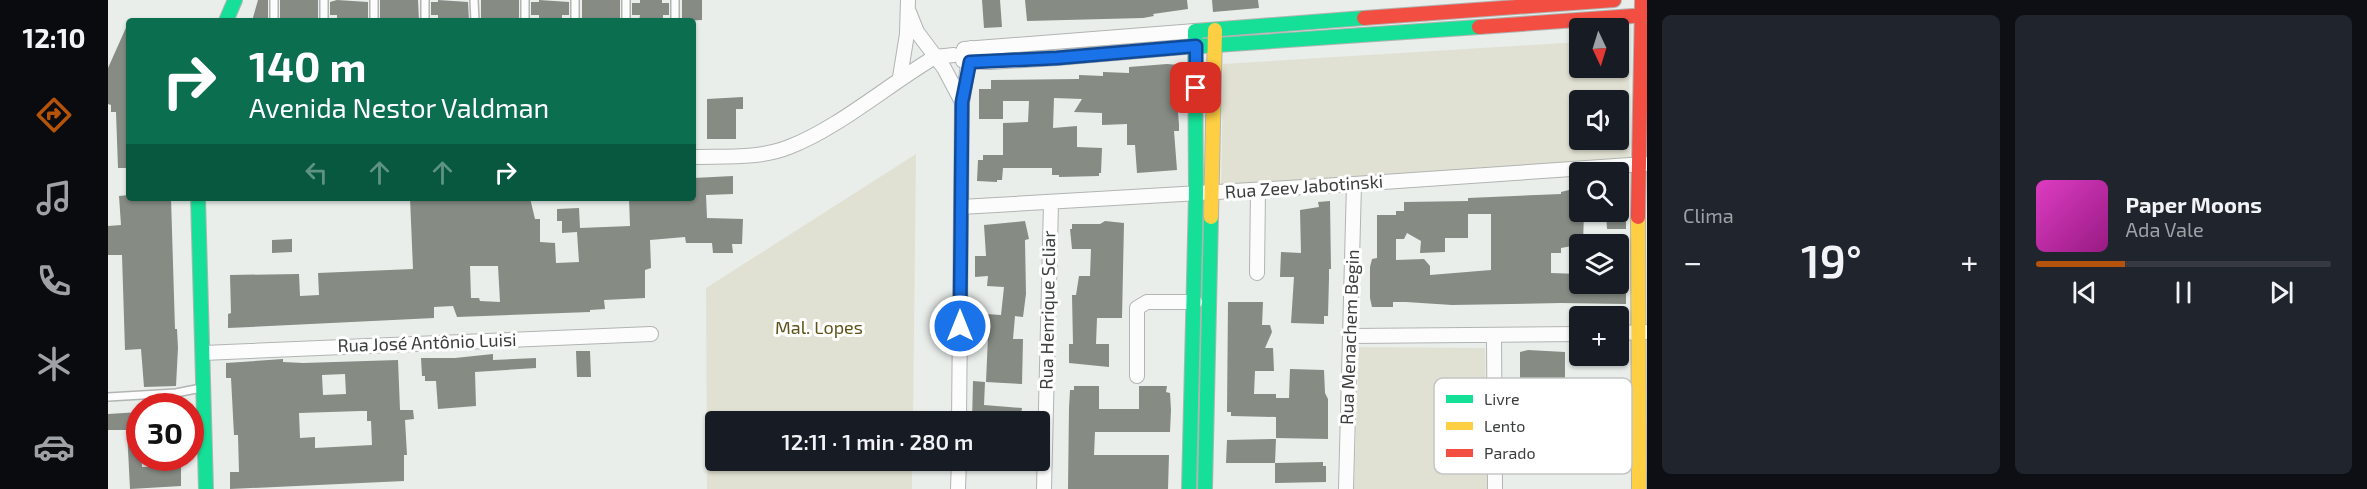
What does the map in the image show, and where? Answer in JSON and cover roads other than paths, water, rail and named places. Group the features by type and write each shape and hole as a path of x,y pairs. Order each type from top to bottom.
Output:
{"main road":[{"path":"226,18 228,0"},
{"path":"227,18 235,0"},
{"path":"1190,489 1195,302 1195,31 1506,5 1614,0"},
{"path":"1639,489 1643,333 1644,15 1642,0"},
{"path":"1196,46 1644,15"},
{"path":"1205,489 1215,30"},
{"path":"198,201 206,489"}],"street":[{"path":"909,6 917,32 944,68 962,102"},
{"path":"900,77 909,6"},
{"path":"970,55 1195,31"},
{"path":"696,157 762,154 789,147 847,114 900,77 934,57 954,56 960,51 970,55 1057,58 1196,46"},
{"path":"959,411 962,102 970,55"},
{"name":"Rua Zeev Jabotinski","path":"961,207 1196,194 1643,164"},
{"name":"Rua Menachem Begin","path":"1346,489 1354,184"},
{"path":"1257,273 1258,190"},
{"name":"Rua Henrique Scliar","path":"1044,489 1051,203"},
{"path":"1137,376 1137,308 1147,302 1195,302"},
{"name":"Rua José Antônio Luisi","path":"203,352 651,334"},
{"path":"1351,336 1569,334"},
{"path":"1494,336 1494,378"},
{"path":"958,489 959,471"},
{"path":"1495,474 1495,489"}],"lane":[{"path":"274,0 274,18"},
{"path":"324,0 324,18"},
{"path":"374,0 374,18"},
{"path":"425,0 425,18"},
{"path":"474,0 475,18"},
{"path":"525,0 525,18"},
{"path":"575,0 575,18"},
{"path":"626,0 626,18"},
{"path":"675,0 675,18"},
{"path":"108,397 176,393 204,388"}],"park label":[{"name":"Mal. Lopes","path":"819,328"}]}
